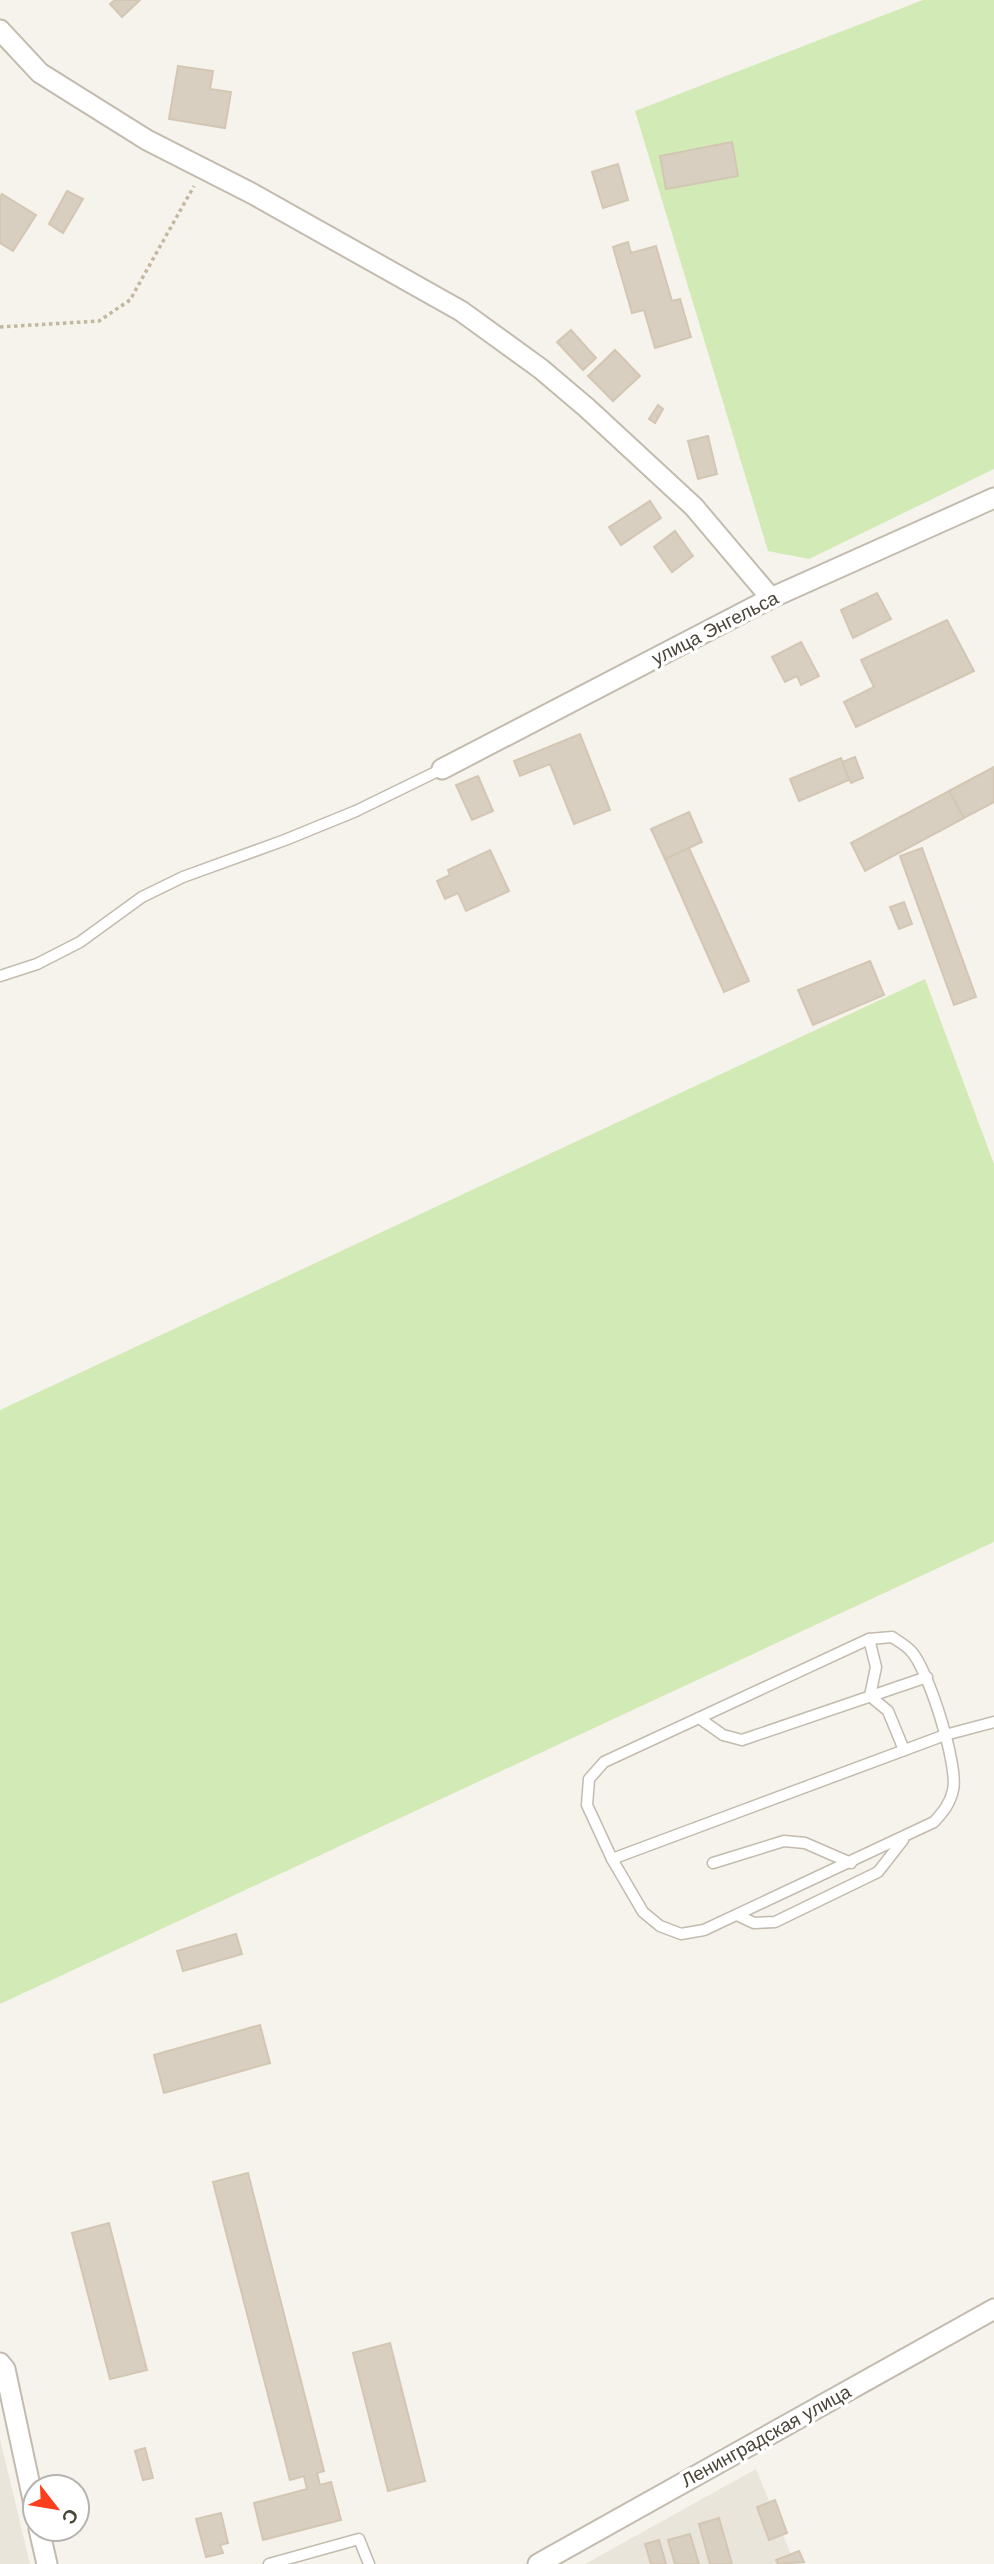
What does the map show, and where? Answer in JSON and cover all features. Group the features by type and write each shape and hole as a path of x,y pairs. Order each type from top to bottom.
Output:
{"street":[{"path":"0,30 40,73 147,140 253,194 461,311 541,369 694,507 771,598"},
{"name":"улица Энгельса","path":"442,769 771,598 994,498"},
{"name":"Ленинградская улица","path":"538,2564 994,2309"},
{"path":"0,2363 5,2369 27,2473"},
{"path":"42,2543 47,2564"}],"lane":[{"path":"0,976 37,964 80,942 142,897 183,877 356,811 442,769"},
{"path":"892,1637 911,1650 926,1677 945,1735 954,1787 947,1808 934,1822 704,1930 681,1934 660,1926 643,1912 612,1859 587,1805 589,1779 604,1762 869,1639 892,1637"},
{"path":"869,1639 876,1667 870,1696"},
{"path":"699,1718 723,1735 742,1740 926,1677"},
{"path":"870,1696 888,1711 904,1750"},
{"path":"612,1859 945,1735 994,1722"},
{"path":"737,1915 754,1923 775,1922 878,1872 905,1837"},
{"path":"713,1863 784,1841 805,1843 851,1863"},
{"path":"269,2564 359,2539 369,2564"}],"path":[{"path":"0,327 99,321 130,300 203,169"}],"shaded area":[{"path":"0,2439 21,2526 21,2543 25,2543 30,2564 0,2564"},
{"path":"756,2469 795,2564 585,2564"}],"green space":[{"path":"923,0 994,0 994,469 809,559 768,551 635,111"},
{"path":"925,979 994,1164 994,1542 0,2004 0,1410"}],"building":[{"path":"115,0 140,0 122,17 110,4"},
{"path":"178,66 213,71 210,89 231,92 225,128 169,119"},
{"path":"732,142 738,176 666,189 660,156"},
{"path":"618,164 628,200 603,208 592,172"},
{"path":"67,191 83,199 63,233 49,224"},
{"path":"2,194 36,215 13,251 0,243"},
{"path":"628,242 631,253 656,246 672,301 680,299 691,337 655,348 644,310 632,313 613,247"},
{"path":"571,330 596,358 583,370 557,342"},
{"path":"615,350 640,376 613,401 588,376"},
{"path":"658,405 663,409 655,423 649,419"},
{"path":"708,436 717,474 698,479 688,441"},
{"path":"650,501 661,518 621,545 609,527"},
{"path":"675,531 693,556 672,572 654,547"},
{"path":"877,593 891,619 853,638 841,610"},
{"path":"947,620 974,671 856,727 844,702 874,687 861,660"},
{"path":"801,642 819,676 801,685 797,676 785,682 772,657"},
{"path":"580,734 610,810 574,824 550,764 520,776 514,761"},
{"path":"855,757 863,778 851,783 842,762"},
{"path":"841,758 849,780 799,801 790,779"},
{"path":"994,767 994,802 964,818 949,791"},
{"path":"478,776 493,811 472,820 456,785"},
{"path":"949,791 964,818 865,871 851,843"},
{"path":"689,812 702,842 665,859 651,829"},
{"path":"689,848 749,981 724,992 665,859"},
{"path":"922,848 976,997 954,1005 900,856"},
{"path":"490,850 509,891 466,911 458,893 445,899 437,881 450,875 448,870"},
{"path":"904,902 912,924 899,929 890,907"},
{"path":"870,961 884,995 813,1025 798,990"},
{"path":"236,1934 242,1954 183,1971 177,1951"},
{"path":"260,2025 270,2063 164,2093 154,2055"},
{"path":"248,2173 324,2471 317,2473 320,2485 331,2482 341,2520 263,2540 254,2503 307,2489 304,2476 290,2480 213,2182"},
{"path":"109,2223 147,2370 110,2379 72,2233"},
{"path":"390,2343 425,2481 388,2491 353,2353"},
{"path":"145,2448 153,2478 143,2480 135,2451"},
{"path":"775,2500 787,2533 769,2540 757,2507"},
{"path":"221,2513 228,2543 220,2545 223,2553 206,2557 196,2519"},
{"path":"719,2518 732,2564 710,2564 699,2524"},
{"path":"690,2534 699,2564 675,2564 668,2540"},
{"path":"659,2540 666,2564 651,2564 645,2544"},
{"path":"799,2551 804,2562 778,2564 776,2560"}]}
